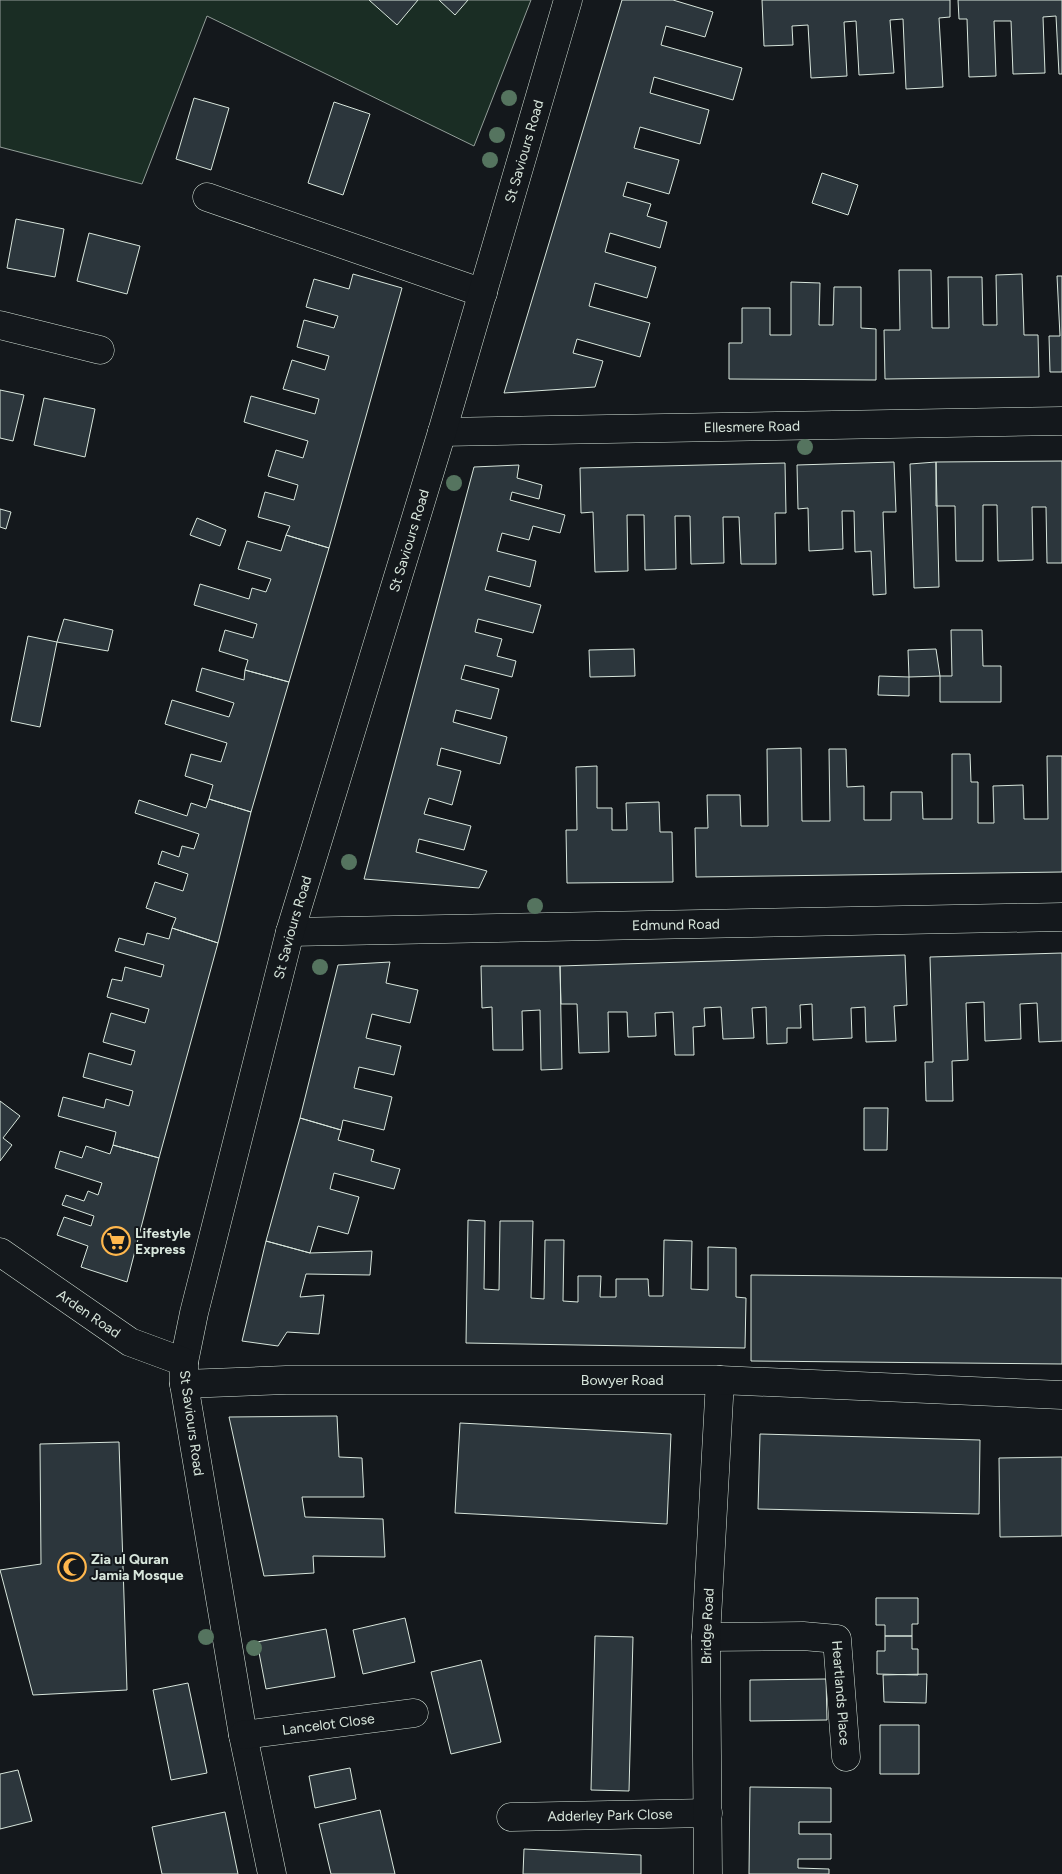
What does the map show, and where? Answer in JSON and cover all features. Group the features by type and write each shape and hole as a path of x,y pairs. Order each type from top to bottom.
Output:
{"street":[{"name":"St Saviours Road","path":"272,1874 244,1736 184,1373 194,1312 290,932 442,432 568,0"},
{"path":"207,198 483,293"},
{"path":"0,325 100,350"},
{"name":"Ellesmere Road","path":"442,432 1062,421"},
{"name":"Edmund Road","path":"290,932 1062,917"},
{"name":"Arden Road","path":"0,1252 130,1342 184,1373"},
{"name":"Bowyer Road","path":"184,1373 286,1380 720,1380 1062,1395"},
{"name":"Bridge Road","path":"708,1874 706,1637 720,1380"},
{"name":"Heartlands Place","path":"706,1637 803,1636 836,1639 846,1757"},
{"name":"Lancelot Close","path":"244,1736 414,1713"},
{"name":"Adderley Park Close","path":"511,1817 708,1813"}],"green space":[{"path":"0,0 531,0 474,146 207,16 142,184 0,147"}],"building":[{"path":"369,0 418,0 397,25"},
{"path":"439,0 468,0 455,15"},
{"path":"622,0 673,0 713,12 705,37 666,26 661,45 742,68 733,100 654,77 650,93 709,110 700,144 640,127 634,148 679,160 669,194 627,182 623,196 651,204 647,216 667,222 660,248 610,233 605,252 656,267 647,298 595,283 589,306 650,323 640,357 577,339 573,353 603,361 595,387 504,393"},
{"path":"762,0 950,0 950,17 939,18 943,87 906,89 903,19 890,20 894,73 859,75 856,21 844,22 847,76 811,78 808,25 792,26 793,45 764,46"},
{"path":"958,0 1062,0 1062,74 1059,74 1056,16 1043,17 1045,73 1013,74 1011,21 994,21 996,76 969,77 967,19 959,19"},
{"path":"194,98 229,108 211,170 176,159"},
{"path":"334,102 370,114 343,195 308,183"},
{"path":"822,173 858,185 848,215 812,203"},
{"path":"16,219 64,229 55,277 7,268"},
{"path":"89,233 140,246 127,294 77,281"},
{"path":"899,270 931,270 932,328 949,328 948,277 982,277 983,325 997,325 996,275 1022,274 1024,335 1038,335 1039,377 885,379 884,330 900,330"},
{"path":"353,274 402,288 329,548 286,535 290,526 258,517 265,492 294,500 298,485 268,476 276,450 303,458 308,441 244,422 251,396 315,414 319,399 283,389 292,360 325,370 329,356 297,347 304,320 334,328 338,316 306,307 314,279 349,289"},
{"path":"1057,276 1062,276 1062,372 1050,372 1049,336 1060,336"},
{"path":"791,282 820,283 819,325 833,325 834,287 861,287 861,328 876,329 876,380 729,379 729,343 742,343 742,308 770,308 770,335 791,335"},
{"path":"0,390 24,395 13,441 0,438"},
{"path":"44,398 95,409 85,457 34,445"},
{"path":"1062,461 1062,563 1047,563 1046,507 1032,507 1033,560 998,561 997,505 983,505 983,561 956,561 955,506 936,506 936,462"},
{"path":"894,462 896,512 883,512 886,594 873,595 871,551 855,552 854,511 842,511 843,549 809,551 808,508 798,509 797,465"},
{"path":"936,462 939,587 914,588 910,464"},
{"path":"785,463 786,513 775,513 776,564 741,564 739,517 723,517 724,563 691,564 690,516 675,516 676,569 645,570 644,515 627,515 628,571 595,572 593,512 581,513 580,468"},
{"path":"519,465 517,478 542,485 539,499 512,492 510,500 565,515 560,533 533,526 529,540 502,533 497,551 536,561 530,587 489,576 485,590 541,605 533,633 478,619 475,632 502,639 497,656 516,661 512,677 465,665 461,679 499,689 491,719 456,710 453,722 507,737 500,764 441,748 437,765 461,771 452,805 429,798 424,814 471,826 464,850 419,839 416,852 487,871 479,888 364,879 474,467"},
{"path":"0,509 11,512 6,529 0,527"},
{"path":"197,518 226,530 220,546 190,535"},
{"path":"286,535 329,548 289,682 245,670 248,660 219,651 225,630 253,638 257,624 194,605 200,584 249,599 252,588 266,592 271,579 238,569 247,541 281,551"},
{"path":"64,619 113,630 108,651 57,642"},
{"path":"951,630 982,630 983,666 1001,666 1001,702 940,702 940,676 952,676"},
{"path":"28,636 57,642 40,727 11,721"},
{"path":"634,649 635,676 590,677 589,650"},
{"path":"936,649 940,676 909,677 908,650"},
{"path":"202,668 244,680 245,670 289,682 251,812 209,799 213,785 185,776 191,754 221,762 227,743 165,724 172,700 229,717 234,703 196,691"},
{"path":"879,676 909,677 909,696 878,695"},
{"path":"801,748 802,821 830,821 829,749 846,749 847,787 864,786 864,820 891,820 891,792 922,792 923,819 952,819 952,754 970,754 971,782 978,782 978,823 994,823 993,786 1023,785 1024,819 1048,819 1047,756 1062,756 1062,872 696,877 695,828 708,828 707,795 740,795 741,826 768,826 767,749"},
{"path":"597,766 597,808 612,808 612,830 627,830 626,803 659,802 660,832 672,832 673,882 567,883 566,830 577,830 576,767"},
{"path":"209,799 251,812 218,943 172,928 176,918 146,908 155,882 183,891 188,874 158,864 162,851 179,857 182,846 194,849 199,834 135,813 139,800 187,816 191,803 206,808"},
{"path":"172,928 218,943 159,1158 113,1145 116,1132 58,1116 63,1097 104,1108 106,1099 129,1106 133,1091 83,1077 89,1053 131,1065 135,1051 103,1042 111,1013 145,1023 149,1009 107,997 112,979 122,981 125,967 161,977 164,965 115,951 119,938 144,945 147,933 169,939"},
{"path":"1062,953 1062,1041 1039,1042 1037,1003 1020,1004 1021,1039 985,1041 984,1002 966,1003 968,1060 952,1061 953,1101 926,1101 925,1062 933,1062 930,957"},
{"path":"905,955 907,1005 894,1006 896,1041 866,1042 865,1007 851,1008 852,1038 813,1040 812,1004 800,1005 801,1028 787,1028 787,1043 767,1044 766,1007 752,1008 754,1038 723,1039 721,1007 704,1008 705,1026 693,1027 694,1055 675,1055 673,1012 655,1013 656,1036 628,1037 627,1012 608,1012 609,1052 579,1053 577,1004 561,1004 560,966"},
{"path":"390,962 386,983 418,990 410,1023 372,1014 366,1038 401,1046 394,1075 359,1067 354,1088 392,1097 384,1130 343,1120 341,1130 300,1118 338,965"},
{"path":"481,966 560,966 562,1069 541,1070 540,1010 522,1011 523,1050 493,1050 492,1007 482,1008"},
{"path":"0,1101 20,1116 3,1138 12,1145 0,1161"},
{"path":"864,1108 888,1108 887,1150 864,1150"},
{"path":"300,1118 341,1130 338,1140 374,1150 371,1161 400,1169 394,1189 334,1173 330,1189 359,1197 348,1234 318,1226 310,1253 266,1241"},
{"path":"113,1145 159,1158 127,1282 81,1267 88,1246 57,1235 64,1217 91,1226 94,1216 62,1205 66,1195 84,1201 88,1191 98,1195 102,1183 55,1168 60,1151 82,1158 86,1146 110,1154"},
{"path":"468,1220 485,1221 484,1289 499,1290 500,1221 533,1221 531,1298 544,1299 545,1240 564,1240 563,1301 578,1302 578,1276 601,1276 600,1297 616,1297 616,1279 648,1279 649,1296 663,1296 664,1240 692,1241 691,1289 708,1290 708,1247 736,1248 736,1297 746,1298 745,1348 466,1343"},
{"path":"266,1241 310,1253 372,1251 370,1275 306,1274 300,1297 324,1295 319,1334 287,1332 278,1346 242,1341"},
{"path":"751,1275 1062,1278 1062,1364 751,1361"},
{"path":"337,1416 339,1457 362,1458 364,1497 302,1497 305,1517 383,1519 385,1557 313,1556 314,1573 264,1576 229,1417"},
{"path":"460,1423 671,1434 667,1524 455,1513"},
{"path":"760,1434 980,1440 979,1514 758,1509"},
{"name":"Zia ul Quran Jamia Mosque","path":"119,1442 127,1690 33,1695 0,1570 41,1564 40,1444"},
{"path":"1062,1457 1062,1536 1000,1537 999,1458"},
{"path":"876,1598 918,1598 918,1624 912,1624 912,1636 885,1636 885,1625 876,1625"},
{"path":"405,1618 415,1662 363,1674 353,1630"},
{"path":"326,1629 335,1677 266,1689 257,1642"},
{"path":"595,1636 633,1637 629,1791 591,1790"},
{"path":"885,1636 912,1636 912,1649 918,1649 918,1675 877,1674 877,1651 885,1651"},
{"path":"481,1660 501,1742 451,1754 431,1672"},
{"path":"927,1674 926,1703 884,1702 883,1675"},
{"path":"826,1679 827,1720 750,1721 750,1680"},
{"path":"188,1683 207,1773 171,1780 153,1690"},
{"path":"880,1725 919,1725 919,1774 880,1774"},
{"path":"350,1768 356,1799 315,1808 309,1776"},
{"path":"18,1770 32,1821 0,1829 0,1774"},
{"path":"750,1787 831,1788 831,1822 799,1822 799,1834 831,1834 831,1859 798,1859 798,1868 829,1869 829,1874 749,1874"},
{"path":"380,1810 395,1874 331,1874 319,1824"},
{"path":"225,1812 238,1874 162,1874 152,1827"},
{"path":"524,1849 641,1855 641,1874 523,1874"}],"place":[{"name":"Lifestyle Express","path":"116,1241"},
{"name":"Zia ul Quran Jamia Mosque","path":"72,1567"}]}
